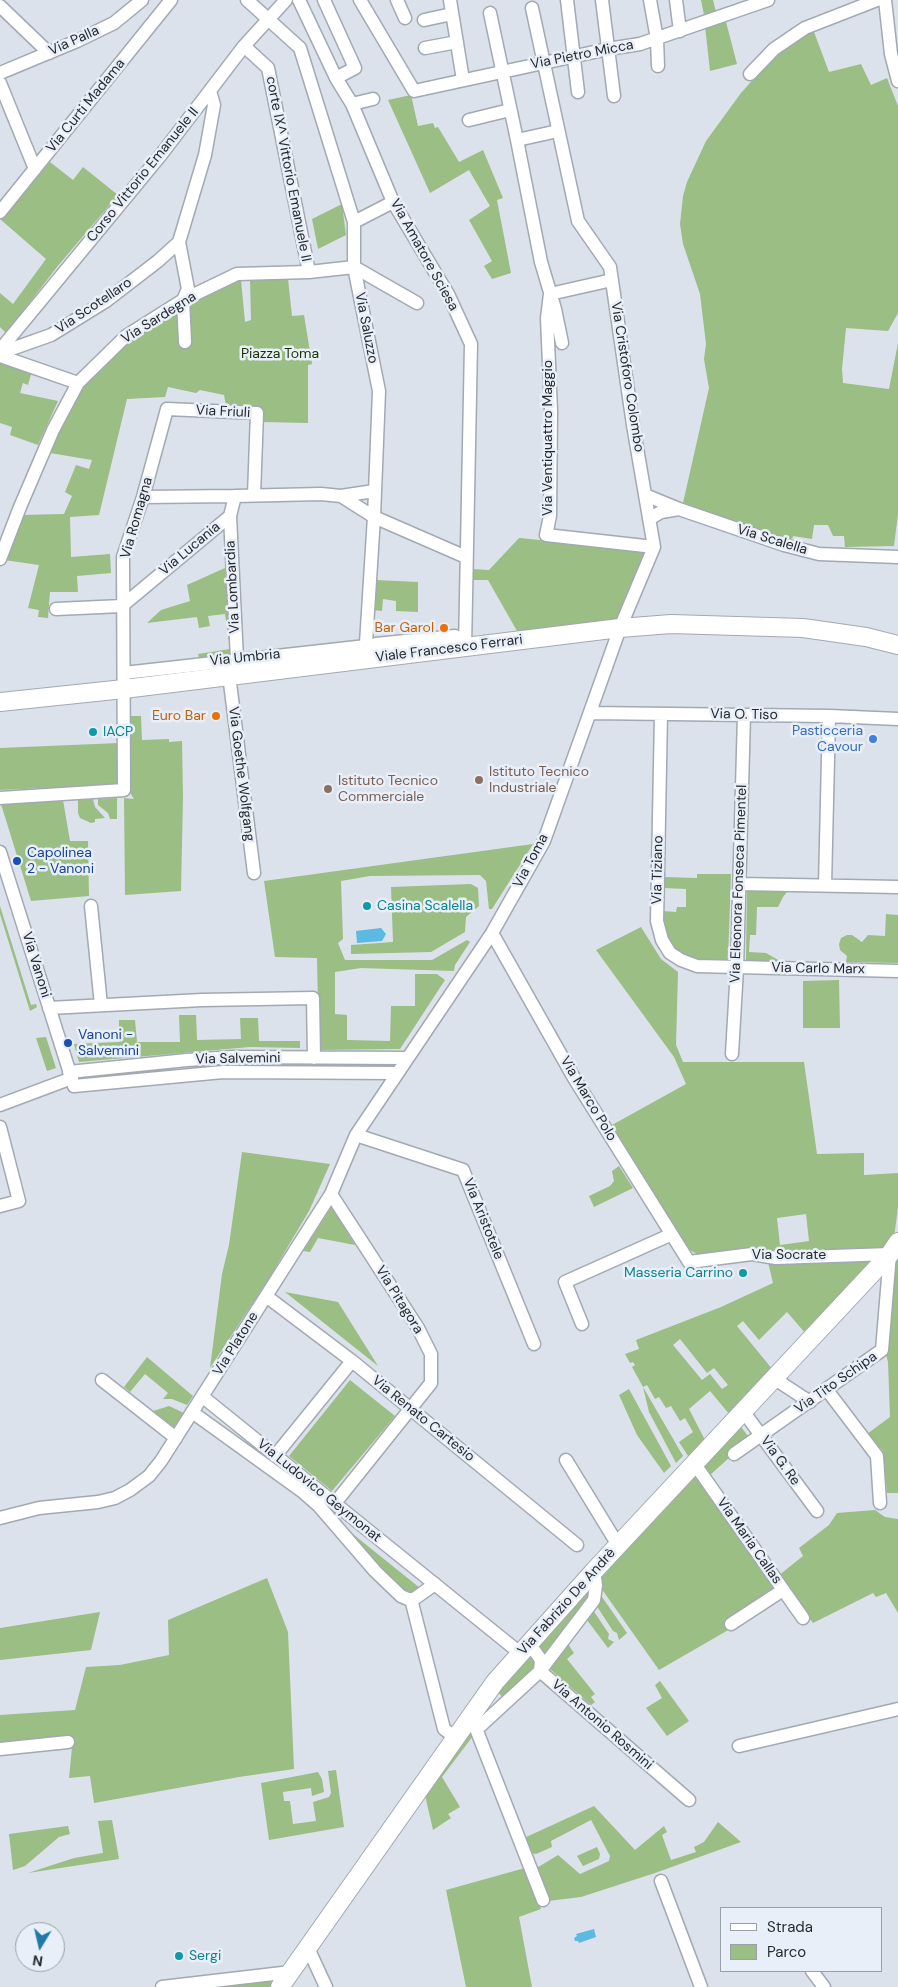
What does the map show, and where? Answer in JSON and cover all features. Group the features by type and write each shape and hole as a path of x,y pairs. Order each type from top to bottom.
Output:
{"street":[{"name":"Via Curti Madama","path":"0,212 171,0"},
{"name":"Corso Vittorio Emanuele II","path":"0,353 160,156 244,46 286,0"},
{"name":"Via Amatore Sciesa","path":"299,0 336,78 352,104 393,202 448,294 471,344 466,557 460,648"},
{"path":"324,0 355,68 336,78"},
{"name":"Via Pietro Micca","path":"360,0 414,91 657,39 745,3 768,0"},
{"path":"397,0 405,18"},
{"path":"450,0 463,80"},
{"path":"566,0 578,92"},
{"path":"602,0 614,96"},
{"path":"650,0 657,39 658,66"},
{"path":"676,0 680,31"},
{"path":"750,74 774,49 805,28 877,0"},
{"path":"885,0 894,36 891,54 898,81"},
{"name":"Via Saluzzo","path":"250,1 300,48 354,222 354,266 379,391 368,654"},
{"name":"Via Palla","path":"0,73 114,23 137,2"},
{"path":"0,6 49,52"},
{"name":"Via Cristoforo Colombo","path":"532,8 578,221 610,267 654,548"},
{"name":"Via Ventiquattro Maggio","path":"490,13 518,140 541,262 555,309 562,343"},
{"path":"424,20 452,14"},
{"path":"425,48 457,42"},
{"name":"corte IX^ Vittorio Emanuele II","path":"244,46 268,68 309,272"},
{"path":"1,91 35,169"},
{"path":"185,342 183,300 188,289 179,242 206,147 214,106 210,91"},
{"path":"352,104 373,99"},
{"path":"469,120 510,110"},
{"path":"518,140 558,132"},
{"path":"354,222 393,202"},
{"name":"Via Scotellaro","path":"0,353 51,335 106,301 158,261 179,242"},
{"path":"354,266 417,303"},
{"name":"Via Sardegna","path":"0,559 53,430 78,383 126,336 183,300 237,274 309,272 354,266"},
{"path":"550,294 612,280"},
{"name":"Via Ventiquattro Maggio","path":"550,294 547,318 551,411 550,516 546,535 654,548"},
{"path":"0,353 78,383"},
{"name":"Via Friuli","path":"167,409 257,413 254,495"},
{"name":"Via Romagna","path":"0,798 124,790 123,558 143,497 167,409"},
{"path":"143,497 322,494 341,496 374,491"},
{"name":"Via Scalella","path":"645,495 784,546 819,554 898,556"},
{"name":"Via Lucania","path":"122,606 230,516 235,496"},
{"path":"341,496 374,517 466,557"},
{"path":"649,519 661,512 679,509"},
{"name":"Via Lombardia","path":"230,516 237,659"},
{"path":"620,628 654,548"},
{"path":"56,609 122,606"},
{"name":"Viale Francesco Ferrari","path":"0,702 124,681 229,675 368,654 460,648 620,628 671,624 802,628 866,637 898,645"},
{"name":"Via Toma","path":"397,1073 492,933 544,841 620,628"},
{"name":"Via Umbria","path":"124,681 237,659 368,654"},
{"name":"Via Goethe Wolfgang","path":"229,675 254,872"},
{"name":"Via O. Tiso","path":"590,713 829,716 898,719"},
{"name":"Via Tiziano","path":"661,714 657,922 662,940 670,953 681,960 697,966 737,968"},
{"name":"Via Eleonora Fonseca Pimentel","path":"732,1054 740,884 744,715"},
{"path":"825,885 829,716"},
{"name":"Via Vanoni","path":"0,852 71,1075"},
{"path":"740,884 898,887"},
{"path":"91,906 101,1005"},
{"name":"Via Marco Polo","path":"492,933 574,1078 670,1235 689,1262"},
{"name":"Via Carlo Marx","path":"737,968 898,971"},
{"path":"49,1008 218,999 313,998 314,1058"},
{"name":"Via Salvemini","path":"397,1073 223,1072 74,1086 71,1075 205,1059 406,1058"},
{"name":"Via Platone","path":"0,1518 39,1508 98,1502 115,1498 149,1476 203,1397 331,1194 356,1135 397,1073"},
{"path":"0,1106 71,1075"},
{"path":"0,1127 19,1201 0,1206"},
{"name":"Via Aristotele","path":"356,1135 463,1170 534,1344"},
{"name":"Via Pitagora","path":"331,1194 418,1328 431,1354 431,1383 335,1502"},
{"path":"582,1324 565,1282 670,1235"},
{"name":"Via Socrate","path":"689,1262 752,1254 776,1258 895,1248"},
{"name":"Via Fabrizio De Andrè","path":"280,1987 456,1738 474,1723 495,1682 594,1571 775,1379 895,1248"},
{"name":"Via Tito Schipa","path":"734,1454 828,1390 882,1350 895,1248"},
{"name":"Via Renato Cartesio","path":"266,1296 352,1361 577,1545"},
{"path":"275,1456 352,1361"},
{"path":"775,1379 810,1402"},
{"path":"102,1380 176,1438"},
{"path":"828,1390 877,1456 880,1503"},
{"name":"Via Ludovico Geymonat","path":"203,1397 435,1584 525,1648"},
{"name":"Via G. Re","path":"743,1411 817,1511"},
{"name":"Via Ludovico Geymonat","path":"192,1412 282,1475 326,1513 376,1572 401,1596 411,1599"},
{"path":"566,1460 618,1545"},
{"name":"Via Maria Callas","path":"694,1463 803,1618"},
{"path":"543,1900 474,1723 540,1671 594,1600 596,1585 594,1571"},
{"path":"435,1584 424,1594 411,1599 444,1729 456,1738"},
{"path":"731,1624 783,1590"},
{"name":"Via Antonio Rosmini","path":"525,1648 541,1660 540,1671 689,1800"},
{"path":"739,1746 898,1709"},
{"path":"0,1748 68,1742"},
{"path":"661,1881 701,1987"},
{"path":"308,1948 326,1987"},
{"path":"162,1987 290,1972"},
{"path":"813,1972 824,1987"}],"green space":[{"path":"701,0 713,0 717,16 705,20"},
{"path":"725,18 737,64 710,71 705,26"},
{"path":"814,32 829,72 861,64 871,85 887,78 898,106 898,313 888,331 846,328 842,369 843,383 889,389 898,343 898,514 894,546 845,547 844,536 833,536 828,525 814,525 812,539 793,536 791,543 683,503 709,388 704,359 706,344 700,294 683,244 680,224 683,196 687,182 706,141 741,93 772,58 804,34"},
{"path":"411,95 418,126 433,123 435,128 438,127 459,162 483,150 503,198 497,200 511,273 492,279 484,266 492,261 469,220 490,206 469,170 430,193 388,100"},
{"path":"50,162 73,180 83,167 118,195 57,267 6,333 0,327 0,293 13,304 46,259 0,219"},
{"path":"342,204 346,235 318,249 312,219"},
{"name":"Piazza Toma","path":"250,279 288,279 292,316 304,315 312,364 308,365 308,423 263,422 262,408 226,406 224,395 200,390 196,393 168,387 165,397 127,399 99,515 70,517 71,557 110,554 111,573 77,576 78,592 50,592 48,618 38,617 39,610 28,608 39,565 4,560 22,515 64,514 72,496 65,492 76,465 89,469 92,460 50,453 78,393 130,339 180,308 180,345 189,348 189,303 217,288 241,280 245,322 251,320"},
{"path":"0,362 32,371 28,385 23,383 20,393 58,401 38,445 10,435 12,427 0,423"},
{"path":"519,538 646,550 617,621 517,631 488,580 471,580 472,569 489,570"},
{"path":"225,568 232,655 199,658 198,654 230,649 225,614 208,616 210,626 199,628 197,617 147,623 161,610 190,601 187,585"},
{"path":"376,580 418,582 418,612 396,611 396,601 383,599 382,611 373,610"},
{"path":"131,716 141,716 142,740 169,739 169,742 182,741 181,891 125,895 124,798 134,799 129,791"},
{"path":"119,743 118,785 0,790 0,748"},
{"path":"117,798 117,819 110,819 108,813 98,805 98,799"},
{"path":"93,799 95,807 105,818 95,819 95,822 91,823 80,818 78,800"},
{"path":"63,800 70,841 88,841 89,896 31,901 1,804"},
{"path":"533,844 492,909 489,909 486,881 480,875 370,876 341,881 343,939 338,943 345,960 432,960 467,940 470,942 455,965 454,971 361,968 335,972 335,1014 347,1015 347,1040 390,1041 391,1006 415,1006 415,974 437,974 445,980 400,1049 319,1050 317,958 275,957 264,881"},
{"path":"697,874 731,874 728,960 696,959 676,949 668,939 663,920 663,911 676,912 677,907 686,907 686,889 664,888 664,877 697,878"},
{"path":"471,884 478,888 479,906 466,917 465,932 431,952 351,954 351,945 393,942 391,887"},
{"path":"747,887 805,889 787,892 778,907 757,907 756,935 750,935 749,952 766,953 780,961 746,961"},
{"path":"0,906 31,1005 36,1004 37,1007 30,1011 0,914"},
{"path":"886,914 898,915 898,963 846,962 847,956 840,950 841,938 852,935 862,942 868,935 885,936"},
{"path":"641,927 661,959 678,972 676,1045 683,1062 804,1062 817,1154 864,1153 864,1175 898,1173 898,1207 894,1238 883,1249 781,1254 756,1249 697,1254 688,1249 612,1125 686,1084 674,1057 596,950","holes":["806,1214 809,1241 780,1245 777,1218"]},
{"path":"839,980 840,1028 803,1028 803,981"},
{"path":"179,1015 196,1015 197,1040 241,1039 240,1018 258,1018 259,1041 300,1041 300,1048 250,1047 79,1062 74,1044 119,1042 119,1020 135,1020 137,1042 180,1042"},
{"path":"46,1037 56,1068 47,1071 36,1038"},
{"path":"242,1152 330,1164 309,1211 268,1280 210,1368 222,1274 229,1245"},
{"path":"619,1166 633,1188 594,1207 589,1196 610,1186 614,1181 612,1171"},
{"path":"332,1206 355,1245 318,1238 310,1252 303,1251"},
{"path":"898,1255 898,1493 887,1493 883,1451 867,1434 890,1417 888,1362 885,1350 893,1259"},
{"path":"877,1257 806,1334 787,1312 759,1340 743,1321 737,1326 773,1370 730,1415 710,1391 689,1409 705,1440 690,1459 679,1442 693,1432 685,1418 680,1421 671,1406 666,1408 659,1397 655,1399 647,1385 643,1387 632,1367 635,1365 633,1362 630,1363 625,1354 639,1349 636,1340 721,1307 773,1283 768,1262","holes":["680,1339 707,1373 714,1368 728,1385 722,1389 710,1374 702,1380 673,1345"]},
{"path":"285,1292 338,1302 378,1366"},
{"path":"147,1357 193,1396 187,1405 172,1399 163,1399 168,1393 145,1374 130,1392 124,1387"},
{"path":"350,1380 395,1416 332,1491 289,1456"},
{"path":"643,1387 683,1456 676,1463 649,1412"},
{"path":"629,1389 671,1466 664,1473 637,1435 619,1395"},
{"path":"169,1406 184,1413 174,1427 153,1411"},
{"path":"739,1424 750,1439 710,1475 702,1462"},
{"path":"695,1472 775,1587 726,1621 730,1629 659,1670 601,1588 601,1571"},
{"path":"875,1510 885,1517 898,1519 898,1613 886,1593 876,1597 873,1593 813,1623 778,1576 803,1556 799,1548 829,1525 837,1513"},
{"path":"343,1525 420,1588 411,1594 399,1589"},
{"path":"267,1578 288,1632 294,1769 94,1803 90,1776 69,1778 73,1737 0,1743 0,1715 75,1710 86,1667 120,1665 169,1655 168,1620"},
{"path":"591,1583 591,1598 545,1658 537,1643"},
{"path":"600,1594 627,1633 619,1640 617,1633 613,1631 596,1605"},
{"path":"593,1610 609,1634 608,1639 614,1642 608,1648 587,1620"},
{"path":"100,1612 91,1650 0,1660 0,1628"},
{"path":"568,1644 574,1653 567,1659 595,1694 591,1697 595,1702 591,1705 549,1668"},
{"path":"529,1655 535,1661 535,1667 503,1697 497,1692"},
{"path":"660,1681 689,1721 667,1736 646,1708 662,1698 655,1685"},
{"path":"471,1731 476,1732 442,1777 460,1807 448,1814 451,1818 433,1830 425,1795"},
{"path":"336,1770 344,1827 269,1840 261,1783 318,1772 322,1779 324,1792 312,1796 311,1788 283,1792 284,1801 290,1801 293,1824 316,1821 313,1802 329,1797 331,1793 328,1771"},
{"path":"594,1806 635,1850 664,1826 667,1832 662,1835 671,1860 696,1852 694,1847 704,1842 718,1822 741,1842 581,1897 548,1901 535,1869 558,1855 580,1874 609,1861 610,1856 591,1820 551,1841 552,1847 536,1854 530,1853 524,1838"},
{"path":"112,1820 119,1859 28,1873 74,1858 103,1853 98,1821"},
{"path":"68,1826 70,1834 59,1837 25,1866 13,1870 9,1834"},
{"path":"597,1847 600,1854 599,1859 583,1866 577,1856"},
{"path":"525,1868 541,1909 519,1917 532,1987 466,1987 446,1890"},
{"path":"271,1979 272,1987 208,1987"}],"water":[{"path":"381,928 386,934 382,941 357,943 356,931"},
{"path":"594,1929 596,1937 579,1943 575,1941 576,1934"}],"place":[{"name":"Bar Garol","path":"444,628"},
{"name":"Euro Bar","path":"216,716"},
{"name":"IACP","path":"93,732"},
{"name":"Pasticceria Cavour","path":"873,739"},
{"name":"Istituto Tecnico Industriale","path":"479,780"},
{"name":"Istituto Tecnico Commerciale","path":"328,789"},
{"name":"Capolinea 2 - Vanoni","path":"17,861"},
{"name":"Casina Scalella","path":"367,906"},
{"name":"Vanoni - Salvemini","path":"68,1043"},
{"name":"Masseria Carrino","path":"743,1273"},
{"name":"Sergi","path":"179,1956"}]}
